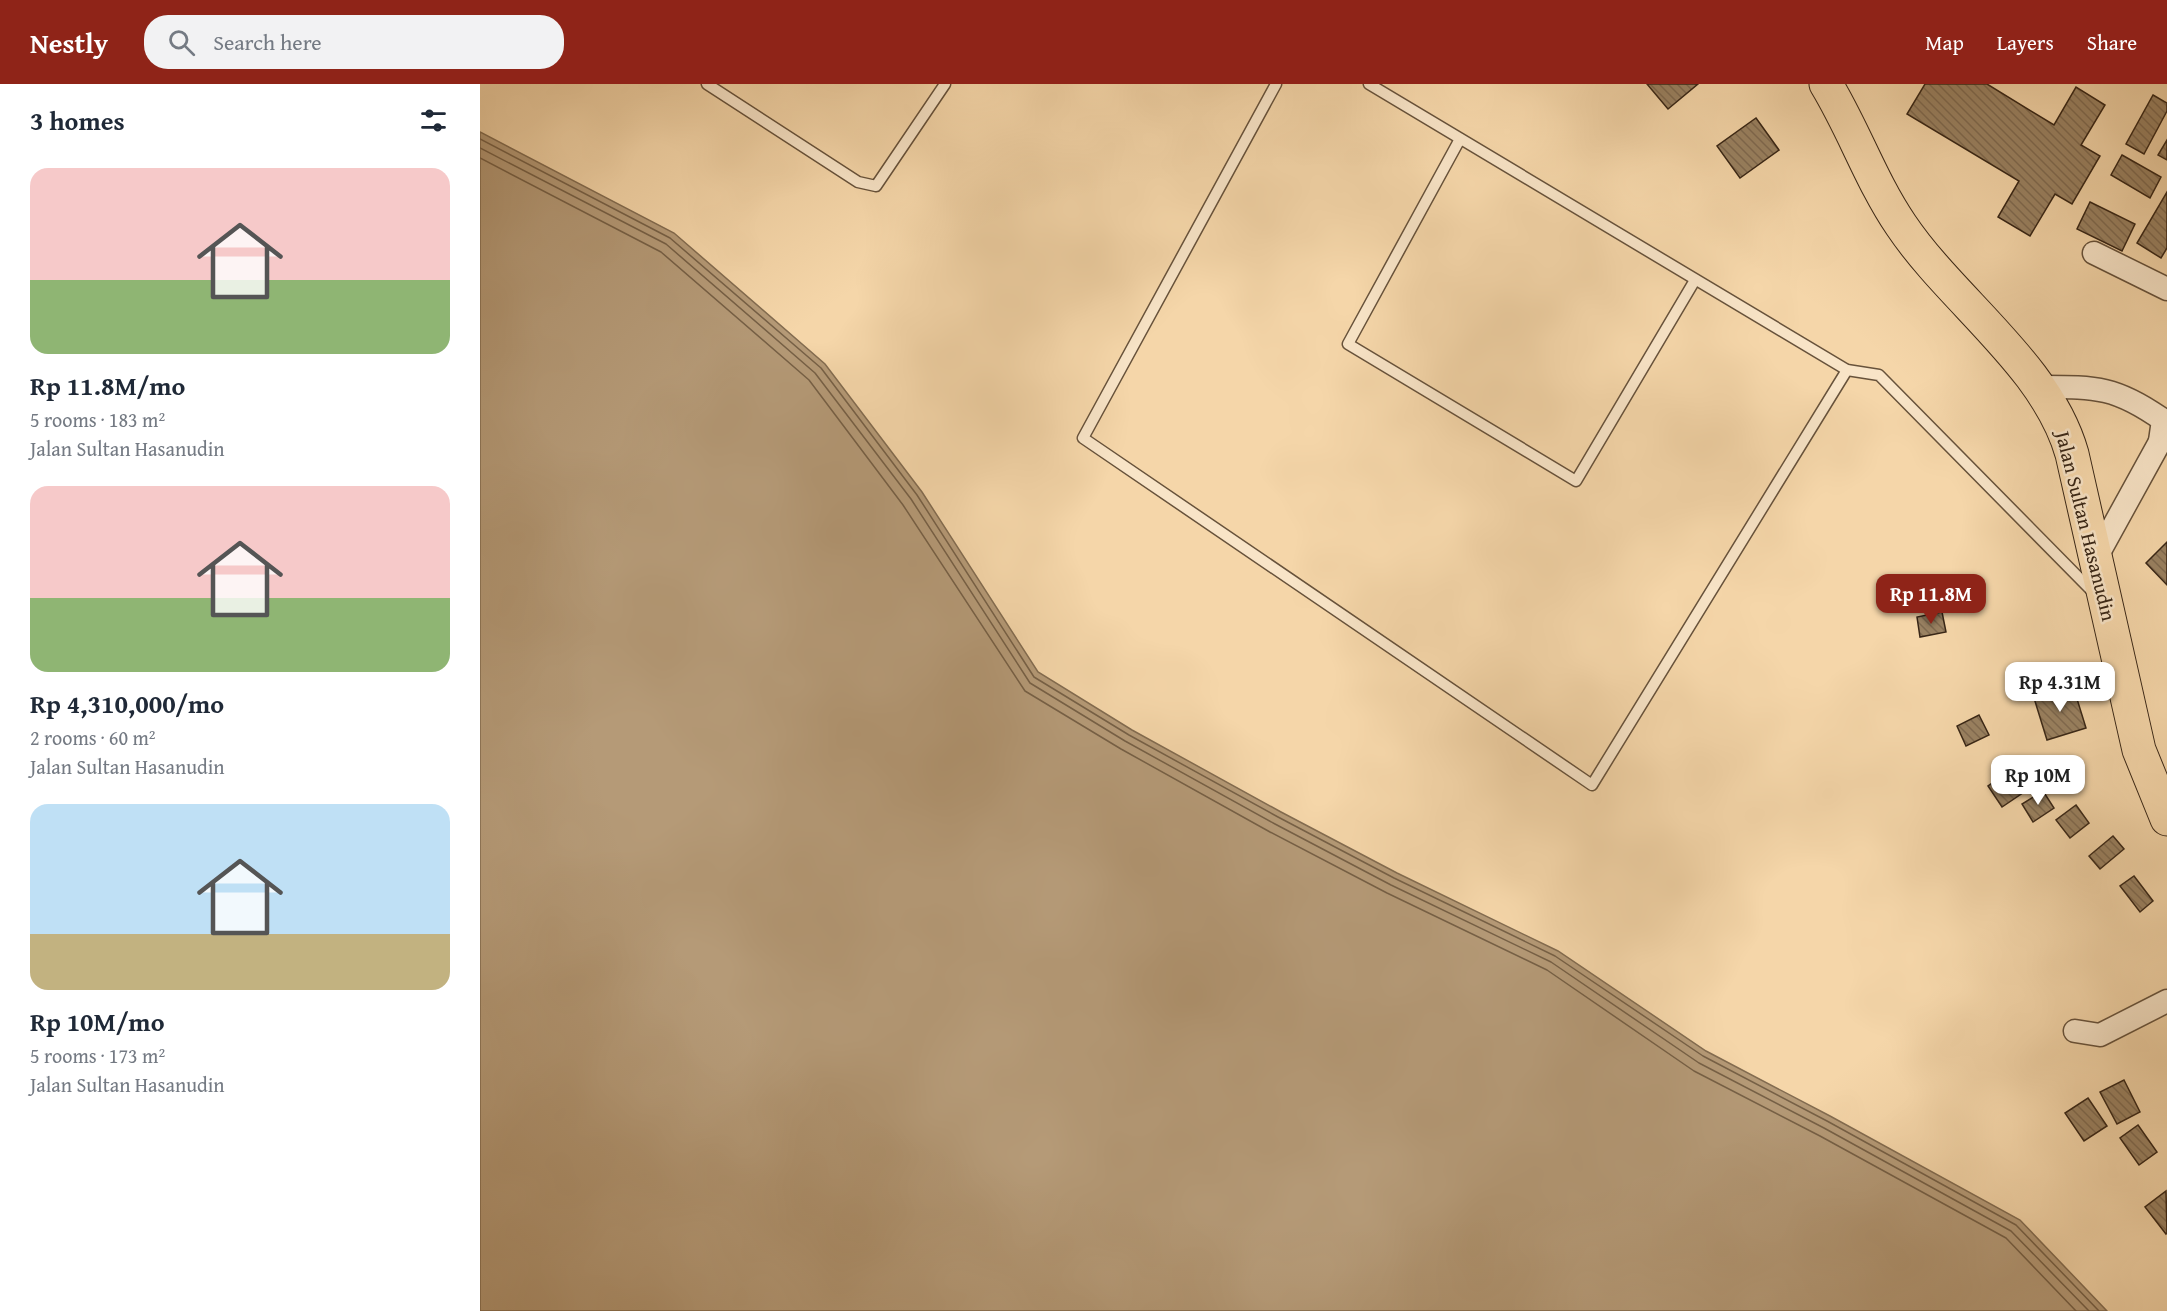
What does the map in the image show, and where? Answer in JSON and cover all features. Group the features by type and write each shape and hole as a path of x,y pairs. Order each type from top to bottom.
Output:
{"highway":[{"name":"Jalan Sultan Hasanudin","path":"1827,84 1900,224 1955,293 2039,387 2058,415 2066,433 2139,750 2167,819"}],"street":[{"path":"2094,253 2167,289"},
{"path":"2039,387 2099,387 2138,401 2163,420 2165,433 2096,558"},
{"path":"2075,1031 2100,1035 2167,1001"}],"lane":[{"path":"707,84 858,182 876,186 945,84"},
{"path":"1276,84 1083,438 1592,785 1847,370"},
{"path":"1369,84 1847,370 1879,375 2105,604"},
{"path":"1460,139 1348,344 1576,481 1695,280"}],"water":[{"path":"480,132 674,233 825,364 922,492 1038,672 1132,730 1281,812 1397,873 1558,951 1706,1051 2020,1220 2107,1311 480,1311"}],"building":[{"path":"1647,84 1698,84 1668,109"},
{"path":"1925,84 1987,84 2054,125 2076,87 2105,105 2081,145 2100,156 2072,204 2055,194 2030,236 1998,217 2019,181 1907,114"},
{"path":"2153,95 2167,103 2167,111 2144,154 2126,144"},
{"path":"1756,118 1779,150 1740,178 1717,146"},
{"path":"2167,140 2167,160 2158,155"},
{"path":"2122,155 2161,177 2150,198 2111,175"},
{"path":"2167,192 2167,248 2161,258 2137,243"},
{"path":"2090,202 2135,224 2122,251 2077,229"},
{"path":"2167,542 2167,585 2146,563"},
{"path":"1942,612 1946,632 1920,637 1917,617"},
{"path":"2073,686 2086,728 2047,740 2034,698"},
{"path":"1979,715 1989,735 1966,746 1957,726"},
{"path":"2030,757 2045,778 2002,807 1988,786"},
{"path":"2043,791 2054,808 2033,822 2022,804"},
{"path":"2076,805 2089,823 2070,838 2056,820"},
{"path":"2113,836 2124,849 2100,869 2089,856"},
{"path":"2134,876 2153,901 2140,912 2120,886"},
{"path":"2124,1080 2140,1112 2117,1124 2100,1092"},
{"path":"2088,1098 2107,1126 2084,1141 2065,1113"},
{"path":"2138,1125 2157,1152 2139,1165 2120,1138"},
{"path":"2166,1191 2167,1233 2166,1234 2145,1207"}]}
